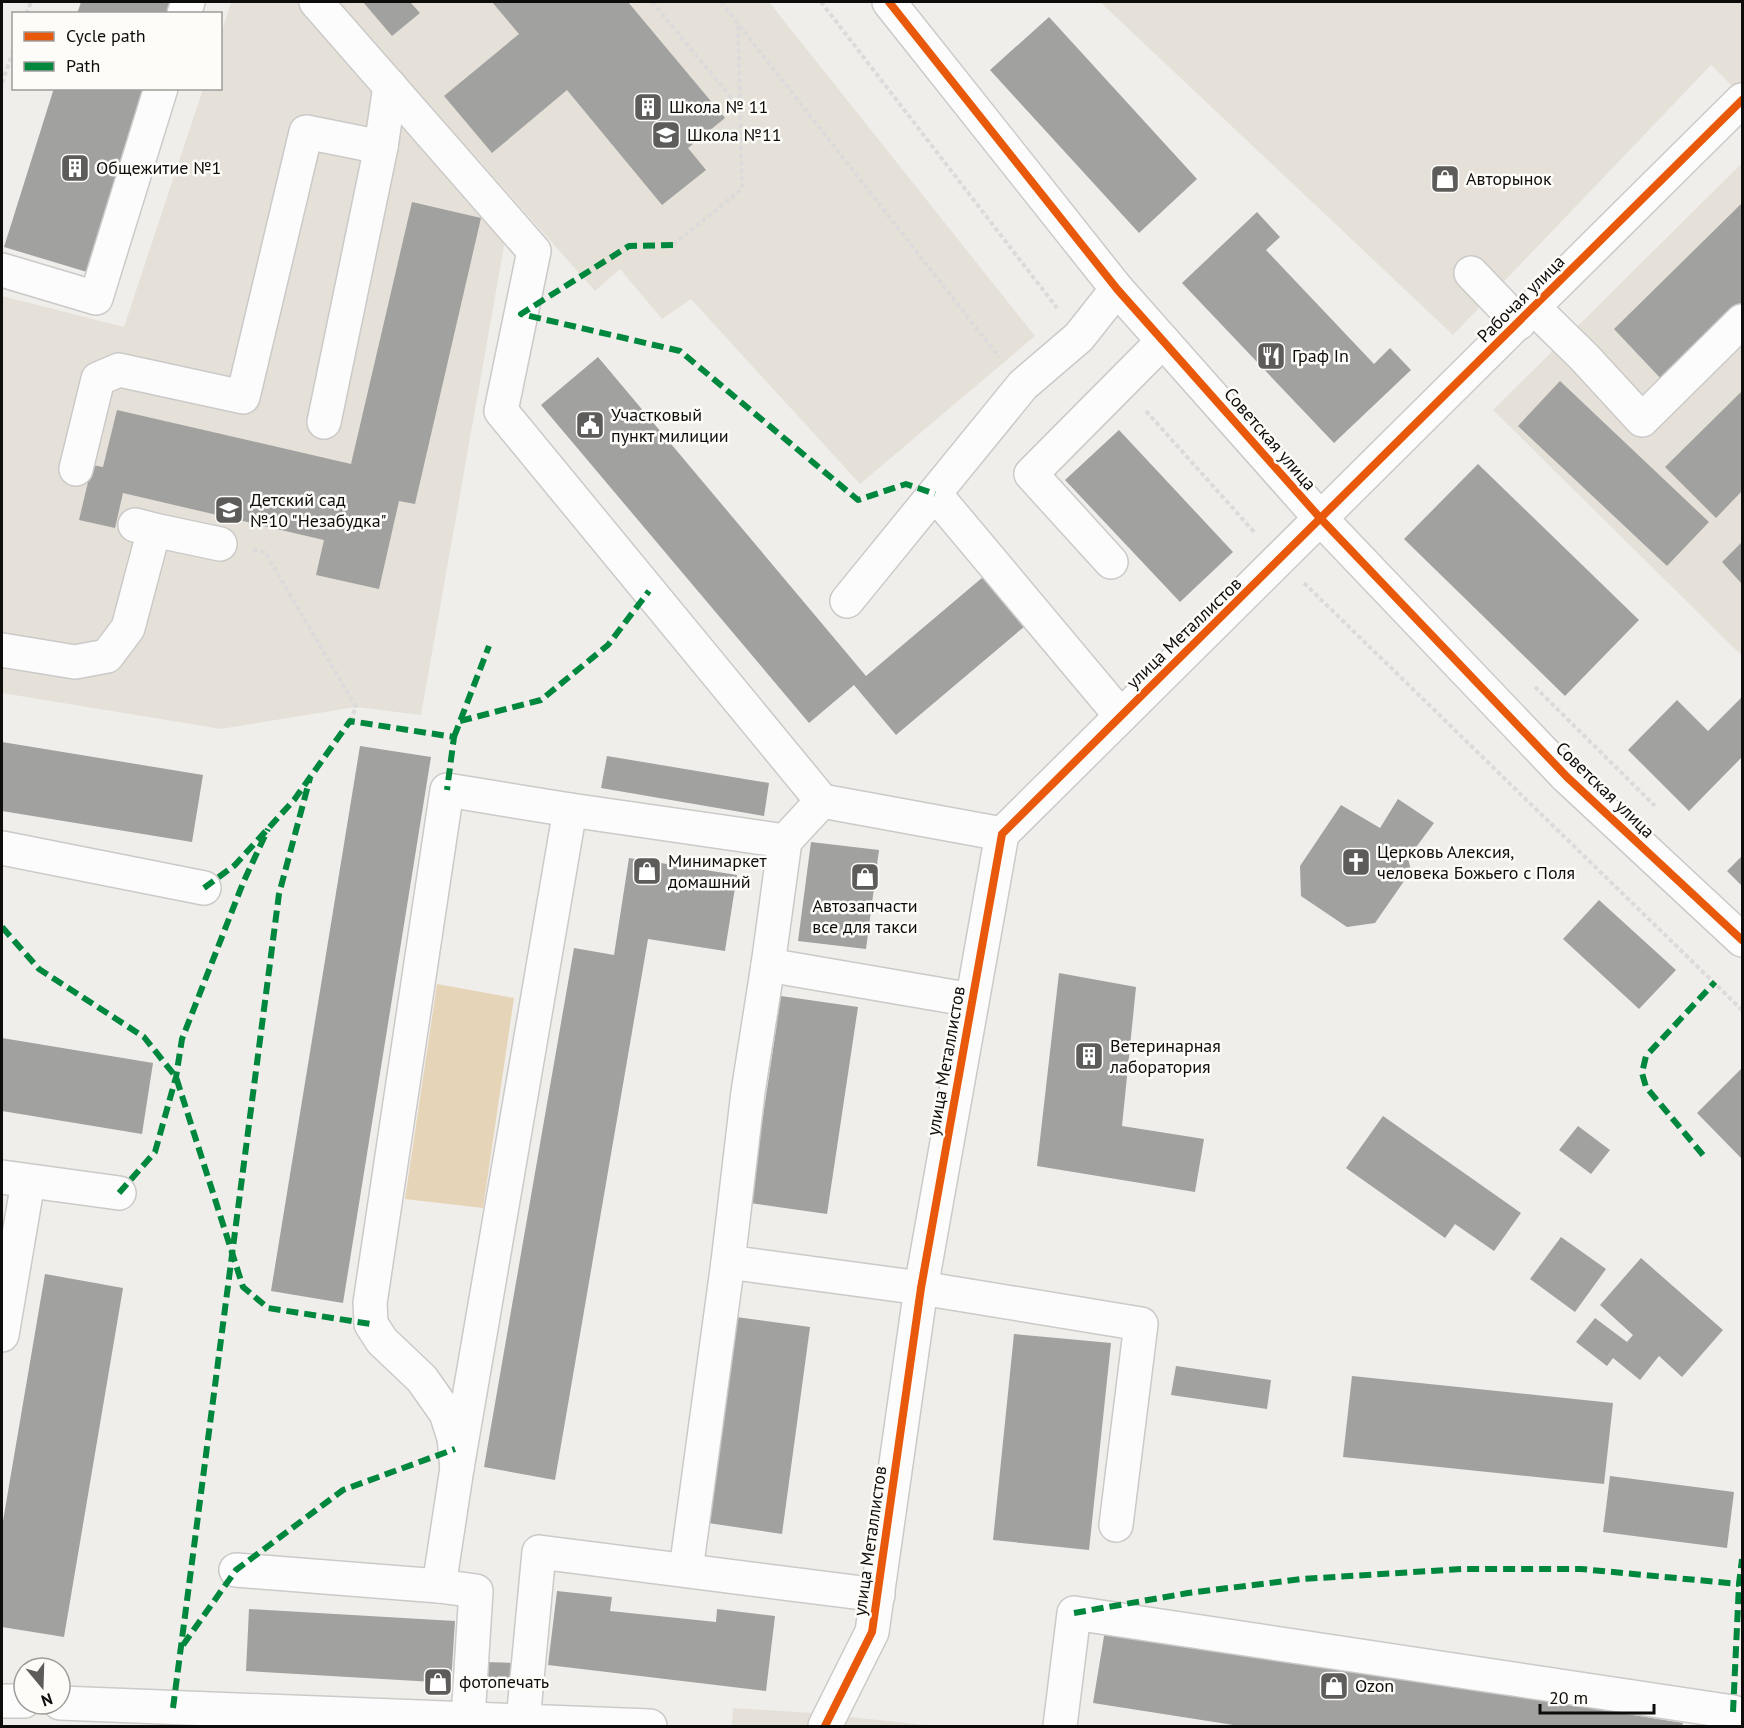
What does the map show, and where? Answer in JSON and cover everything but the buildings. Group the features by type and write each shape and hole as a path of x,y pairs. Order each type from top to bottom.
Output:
{"street":[{"path":"316,2 534,251 501,411 822,801 1002,834"},
{"name":"Советская улица","path":"889,2 1118,289 1321,519 1567,777 1743,940"},
{"path":"324,422 381,147 390,86"},
{"path":"2,270 96,298 160,90"},
{"name":"Рабочая улица","path":"1321,519 1743,100"},
{"path":"76,469 98,379 119,370 243,397 306,132 381,147"},
{"path":"1472,273 1526,316 1584,357 1642,420 1743,321"},
{"path":"847,602 1023,385 1079,337 1118,289"},
{"path":"1110,562 1031,474 1163,341"},
{"path":"935,494 1121,716"},
{"name":"улица Металлистов","path":"825,1726 872,1632 921,1288 1002,834 1321,519"},
{"path":"2,650 75,662 107,656 128,628 145,528 220,544"},
{"path":"457,1468 454,1438 446,1413 422,1379 382,1341 371,1324 370,1303 447,790 785,841"},
{"path":"686,1570 728,1262 748,1092 785,841 822,801"},
{"path":"439,1586 457,1468 570,810"},
{"path":"2,848 204,888"},
{"path":"768,966 972,1000"},
{"path":"2,1335 15,1180 119,1193"},
{"path":"728,1262 921,1288 1141,1324 1116,1525"},
{"path":"524,1721 538,1552 878,1595"},
{"path":"236,1570 476,1591 468,1719"},
{"path":"1060,1726 1074,1613 1732,1714"},
{"path":"72,1704 392,1722 468,1719 650,1726"}],"path":[{"path":"652,2 739,107"},
{"path":"721,2 1023,385"},
{"path":"673,245 742,189 738,22"},
{"path":"2,82 12,54"},
{"path":"220,544 265,552 356,707 350,721"}],"shaded area":[{"name":"Детский сад №10 \"Незабудка\"","path":"231,2 296,2 371,86 377,110 395,113 506,235 421,715 356,707 221,729 2,693 2,296 124,327 203,90 222,90 222,31"},
{"name":"Школа №11","path":"338,2 769,2 1035,336 860,484 691,299 662,319 620,269 595,291"},
{"name":"Авторынок","path":"1100,2 1742,2 1742,96 1711,65 1453,335"},
{"path":"1742,163 1742,656 1493,410"},
{"path":"437,984 514,998 483,1208 405,1199"},
{"path":"733,1708 813,1713 935,1726 732,1726"}],"marked path":[{"path":"673,245 629,246 521,314 680,351 858,500 906,484 935,494"},
{"path":"460,721 541,700 608,645 649,591"},
{"path":"454,737 489,646"},
{"path":"204,888 235,865 294,800 350,721 454,737 447,790"},
{"path":"173,1708 279,894 310,778"},
{"path":"119,1193 155,1152 176,1077 182,1039 243,883 268,829"},
{"path":"2,927 39,969 144,1037 176,1077 243,1287 268,1308 371,1324"},
{"path":"1703,1155 1646,1087 1642,1073 1646,1056 1715,982"},
{"path":"183,1645 236,1570 343,1490 455,1449"},
{"path":"1733,1712 1742,1559"},
{"path":"1074,1613 1188,1593 1302,1579 1463,1569 1581,1569 1739,1584"}],"cycle path":[{"path":"889,2 1117,289 1321,519 1567,777 1742,940"},
{"path":"825,1726 872,1632 921,1288 1002,834 1742,100"}],"place":[{"name":"Школа № 11","path":"648,107"},
{"name":"Школа №11","path":"666,135"},
{"name":"Общежитие №1","path":"75,168"},
{"name":"Авторынок","path":"1445,179"},
{"name":"Граф In","path":"1271,356"},
{"name":"Участковый пункт милиции","path":"590,425"},
{"name":"Детский сад №10 \"Незабудка\"","path":"229,510"},
{"name":"Церковь Алексия, человека Божьего с Поля","path":"1356,862"},
{"name":"Минимаркет домашний","path":"647,871"},
{"name":"Автозапчасти все для такси","path":"865,877"},
{"name":"Ветеринарная лаборатория","path":"1089,1056"},
{"name":"фотопечать","path":"438,1682"},
{"name":"Ozon","path":"1334,1686"}]}
